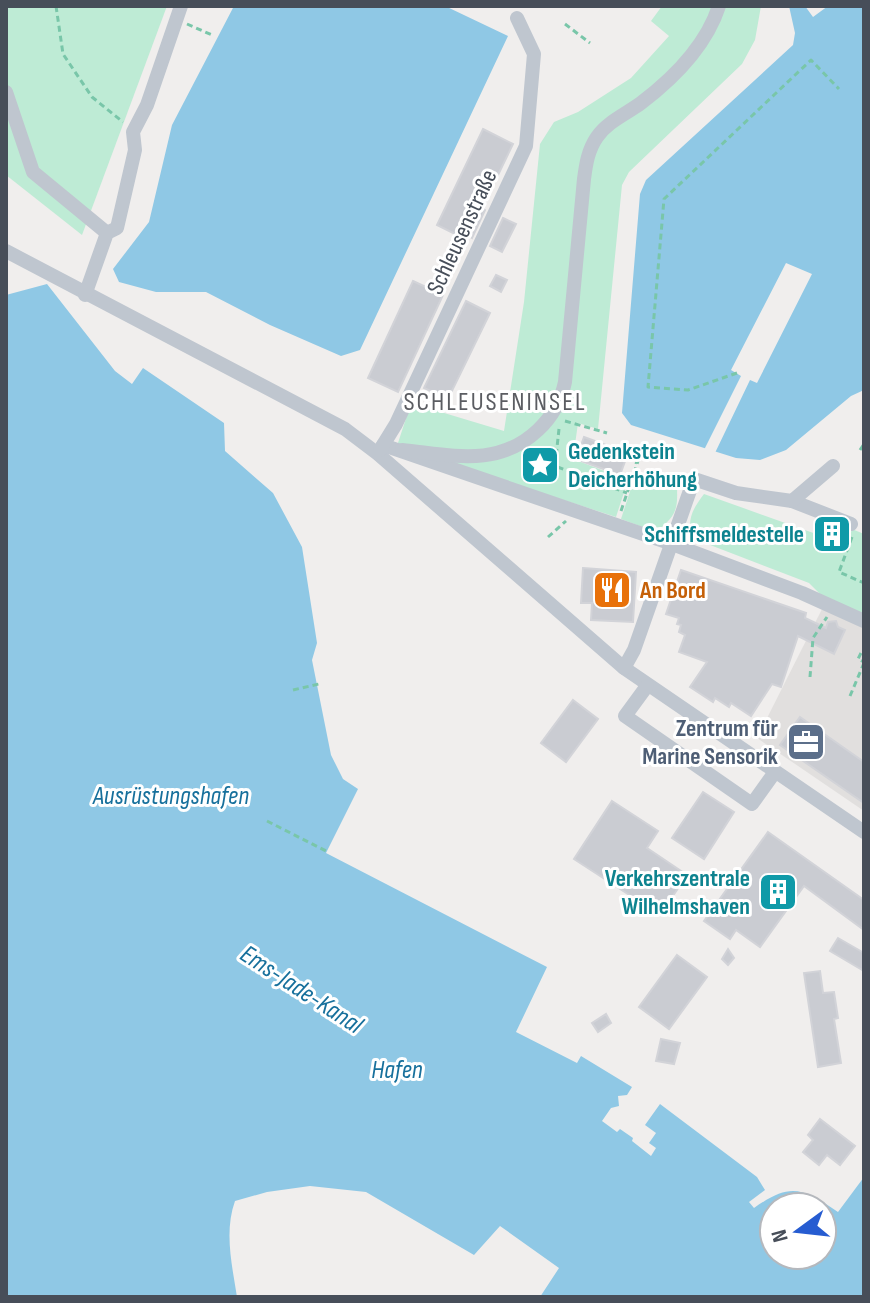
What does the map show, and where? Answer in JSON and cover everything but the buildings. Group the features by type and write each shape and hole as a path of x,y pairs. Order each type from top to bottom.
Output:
{"street":[{"path":"380,450 468,456 500,454 528,439 553,413 565,382 584,179 591,148 606,127 673,75 703,39 719,6"},
{"path":"85,295 107,233 117,228 121,216 135,150 133,132 147,105 179,13"},
{"name":"Schleusenstraße","path":"380,450 396,424 526,146 534,54 517,18"},
{"path":"6,92 33,172 107,233"},
{"path":"6,251 85,295 332,421 380,450 624,668 864,832"},
{"path":"402,450 672,544 802,593 864,621"},
{"path":"792,501 833,466"},
{"path":"624,668 634,650 694,479 736,493 792,501 853,525"},
{"path":"647,686 625,716 752,804 775,772"}],"path":[{"path":"56,6 63,54 92,97 113,111 133,132"},
{"path":"179,13 212,35"},
{"path":"565,24 590,43"},
{"path":"737,373 688,390 648,387 664,199 811,60 839,89"},
{"path":"607,433 560,419 555,466 627,493"},
{"path":"860,450 864,444"},
{"path":"616,524 638,460 626,458"},
{"path":"548,537 578,510"},
{"path":"853,525 839,572 864,583"},
{"path":"821,539 823,528"},
{"path":"810,677 813,638 819,625 824,623"},
{"path":"812,648 821,647"},
{"path":"850,696 864,663 858,659 861,653"},
{"path":"293,690 319,684"},
{"path":"267,821 328,852"}],"shaded area":[{"path":"822,609 864,628 864,811 757,738"}],"green space":[{"path":"6,6 167,6 82,235 6,175"},
{"path":"662,6 761,6 755,40 742,64 629,172 622,185 598,429 578,423 573,459 628,480 616,517 397,446 411,403 504,431 524,302 540,144 554,122 578,112 631,78 669,36 651,21"},
{"path":"636,473 677,487 674,513 656,532 621,519"},
{"path":"704,494 819,535 817,543 828,547 830,542 846,547 852,529 864,534 864,617 825,599 809,583 692,538 692,515"}],"water":[{"path":"234,6 445,6 508,36 360,350 341,356 270,325 206,292 156,292 119,282 113,269 149,222 172,125"},
{"path":"789,6 805,6 813,17 828,6 864,6 864,390 851,396 786,450 760,460 736,458 631,425 622,413 640,194 646,180 793,45 795,33"},
{"name":"Ausrüstungshafen","path":"47,284 115,371 132,384 143,368 224,423 225,451 273,493 302,547 317,643 312,660 331,755 343,779 358,789 326,853 547,967 516,1032 577,1063 581,1056 632,1087 627,1095 618,1096 619,1106 611,1108 602,1121 617,1132 620,1129 633,1138 632,1141 651,1156 656,1148 649,1143 656,1133 645,1125 660,1104 757,1177 765,1190 758,1191 758,1195 749,1202 754,1208 758,1206 758,1271 838,1271 838,1212 864,1177 864,1297 540,1297 559,1268 500,1226 474,1255 366,1192 310,1186 267,1192 235,1201 229,1237 237,1297 6,1297 6,295"}],"pier":[{"path":"786,263 812,274 757,383 750,380 714,455 703,452 741,376 731,370"}],"place":[{"name":"Gedenkstein Deicherhöhung","path":"540,465"},
{"name":"Schiffsmeldestelle","path":"832,534"},
{"name":"An Bord","path":"612,590"},
{"name":"Zentrum für Marine Sensorik","path":"806,742"},
{"name":"Verkehrszentrale Wilhelmshaven","path":"778,892"}],"district":[{"name":"SCHLEUSENINSEL","path":"495,402"}],"water label":[{"name":"Ems-Jade-Kanal","path":"301,990"},
{"name":"Hafen","path":"397,1070"}]}
